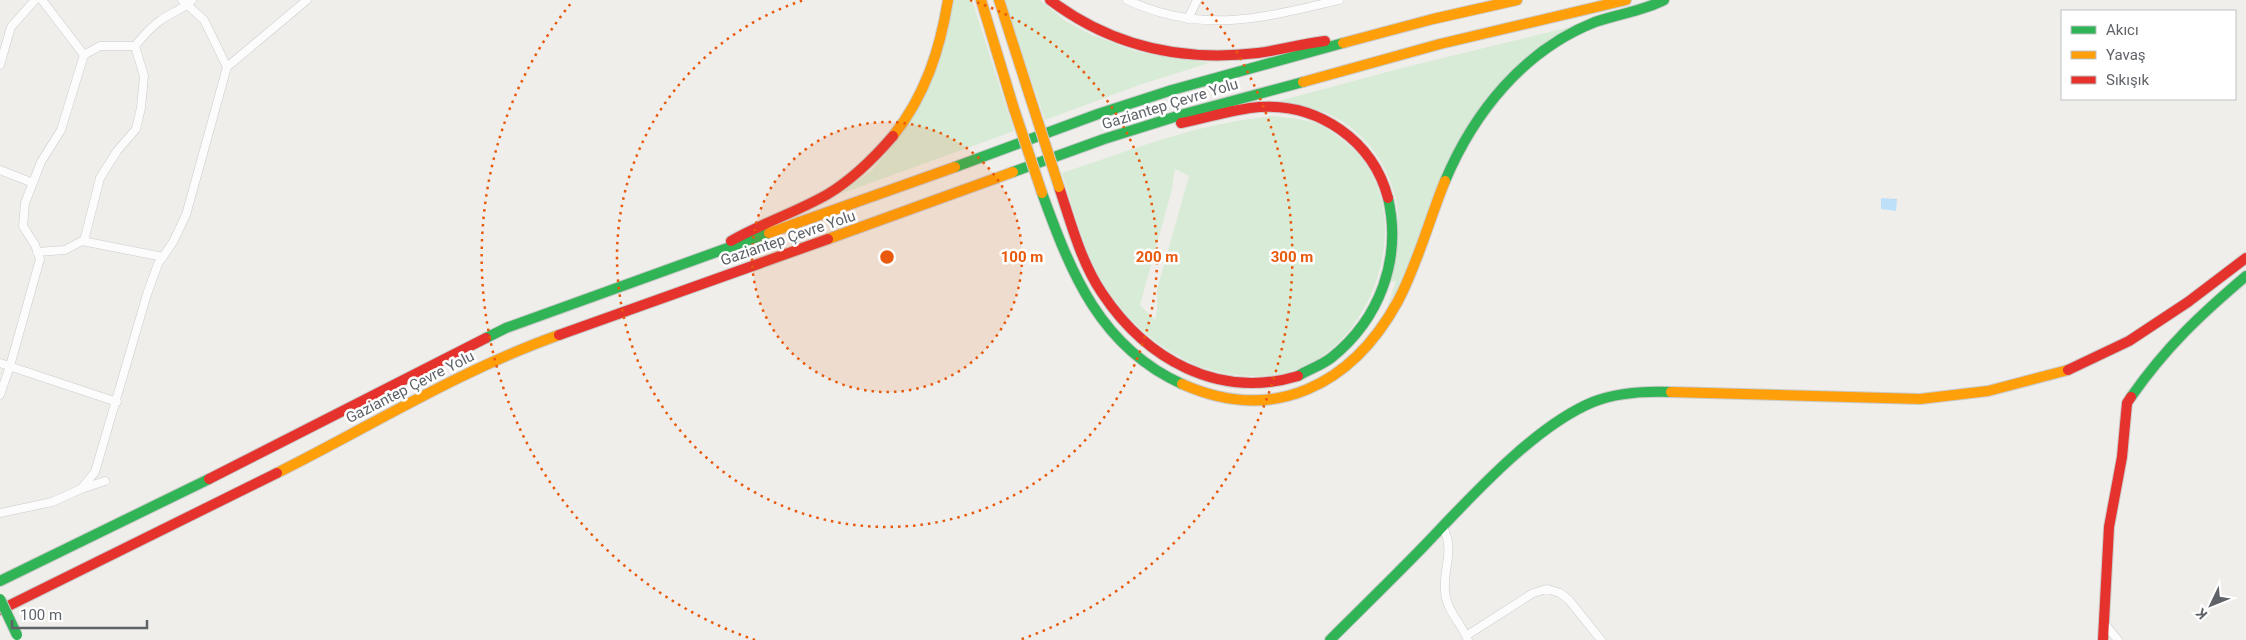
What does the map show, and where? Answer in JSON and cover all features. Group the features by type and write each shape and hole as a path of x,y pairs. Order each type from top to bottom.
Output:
{"main road":[{"path":"707,255 751,228 802,208 831,192 876,156 902,125 917,100 940,44 948,0"},
{"path":"980,0 1058,239 1078,285 1104,325 1140,359 1185,386 1209,395 1254,401 1272,401 1292,397 1318,386 1338,374 1359,357 1382,328 1408,278 1455,157 1481,114 1512,78 1542,52 1581,28 1664,0"},
{"path":"998,0 1059,187 1088,266 1101,292 1115,312 1142,340 1185,368 1207,378 1250,385 1284,381 1302,376 1330,358 1348,343 1365,322 1382,291 1389,270 1393,245 1392,225 1385,183 1366,150 1350,134 1330,121 1310,113 1286,108 1262,107 1104,139"},
{"path":"1050,0 1079,21 1116,38 1172,53 1198,56 1252,54 1312,42 1358,38"},
{"name":"Gaziantep Çevre Yolu","path":"0,581 270,450 434,363 506,328 1107,111 1172,90 1358,38 1517,0"},
{"name":"Gaziantep Çevre Yolu","path":"0,610 280,472 449,382 522,348 979,186 1104,139 1184,114 1371,62 1626,0"},
{"path":"1330,640 1485,484 1523,450 1558,423 1590,403 1620,395 1644,392 1920,399 1988,391 2063,372 2129,341 2188,302 2246,258"},
{"path":"2103,640 2108,527 2122,457 2127,403 2161,357 2198,317 2246,276"},
{"path":"0,600 18,637"}],"street":[{"path":"0,65 11,27 35,0"},
{"path":"42,0 84,55"},
{"path":"81,489 96,472 146,294 158,264 186,215 228,67 307,0"},
{"path":"1126,0 1164,14 1188,19 1227,21 1304,10 1330,1 1339,0"},
{"path":"1188,19 1198,0"},
{"path":"135,46 144,34 160,20 188,1 204,20 228,67"},
{"path":"0,395 40,259 23,226 25,203 50,146 61,130 84,55 100,46 135,46"},
{"path":"84,241 100,178 136,129 142,101 144,76 135,46"},
{"path":"0,170 33,183"},
{"path":"37,252 65,250 84,241 163,257"},
{"path":"0,363 117,402"},
{"path":"0,513 52,502 81,489 106,481"},
{"path":"1444,527 1449,538 1450,550 1444,591 1450,610 1467,638 1533,592 1547,589 1560,593 1569,600 1601,640"},
{"path":"2103,622 2118,640"}],"green space":[{"path":"954,0 972,0 1014,131 840,194 872,170 905,130"},
{"path":"1004,0 1040,0 1064,20 1092,35 1138,52 1209,63 1139,85 1045,120"},
{"path":"1570,27 1485,99 1399,286 1387,307 1396,281 1390,282 1398,217 1392,184 1385,168 1365,141 1353,129 1339,120 1319,110 1279,101 1402,68"},
{"path":"1275,116 1316,123 1344,141 1366,164 1379,190 1385,220 1384,251 1376,281 1363,310 1346,335 1324,355 1301,368 1262,376 1236,375 1206,369 1175,354 1146,334 1133,322 1111,295 1095,267 1082,236 1062,173 1167,138 1247,119","holes":["1175,169 1189,176 1157,290 1155,320 1140,305 1172,189"]}],"water":[{"path":"1881,198 1897,199 1896,211 1881,209"}],"traffic: fast":[{"path":"1445,181 1471,131 1486,108 1524,66 1569,34 1595,22 1648,7 1664,0"},
{"path":"955,167 1098,114 1172,90 1343,43"},
{"path":"1013,172 1104,139 1184,114 1303,82"},
{"path":"1042,193 1077,279 1092,305 1109,328 1130,350 1154,368 1182,384"},
{"path":"1298,376 1331,358 1363,325 1374,306 1383,286 1389,265 1392,243 1392,221 1388,198"},
{"path":"486,338 506,328 769,233"},
{"path":"2131,397 2157,362 2184,332 2246,276"},
{"path":"1330,640 1481,487 1525,446 1548,428 1571,413 1593,402 1612,396 1632,393 1671,392"},
{"path":"0,581 209,479"},
{"path":"0,599 17,635"}],"traffic: slow":[{"path":"893,136 914,105 929,72 941,37 948,0"},
{"path":"981,0 1014,109"},
{"path":"999,0 1031,100"},
{"path":"1343,43 1433,19 1517,0"},
{"path":"1303,82 1440,44 1626,0"},
{"path":"1031,100 1059,187"},
{"path":"1014,109 1042,193"},
{"path":"769,233 955,167"},
{"path":"828,239 1013,172"},
{"path":"1182,384 1216,396 1248,400 1279,398 1307,389 1334,375 1358,355 1379,330 1398,301 1417,257 1445,181"},
{"path":"277,473 451,382 522,349 559,335"},
{"path":"1671,392 1920,399 1988,391 2068,370"}],"traffic: jam":[{"path":"1050,0 1073,16 1098,29 1148,47 1175,52 1202,55 1258,53 1325,41"},
{"path":"1181,123 1259,107 1281,107 1322,119 1356,143 1370,159 1381,178 1388,198"},
{"path":"731,241 828,194 863,168 893,136"},
{"path":"1059,187 1077,242 1088,268 1102,293 1140,337 1162,355 1186,368 1212,378 1240,382 1268,382 1298,376"},
{"path":"559,335 828,239"},
{"path":"2068,370 2129,341 2188,302 2246,258"},
{"path":"209,479 486,338"},
{"path":"2103,640 2109,527 2122,457 2127,403 2131,397"},
{"path":"0,610 277,473"}]}
